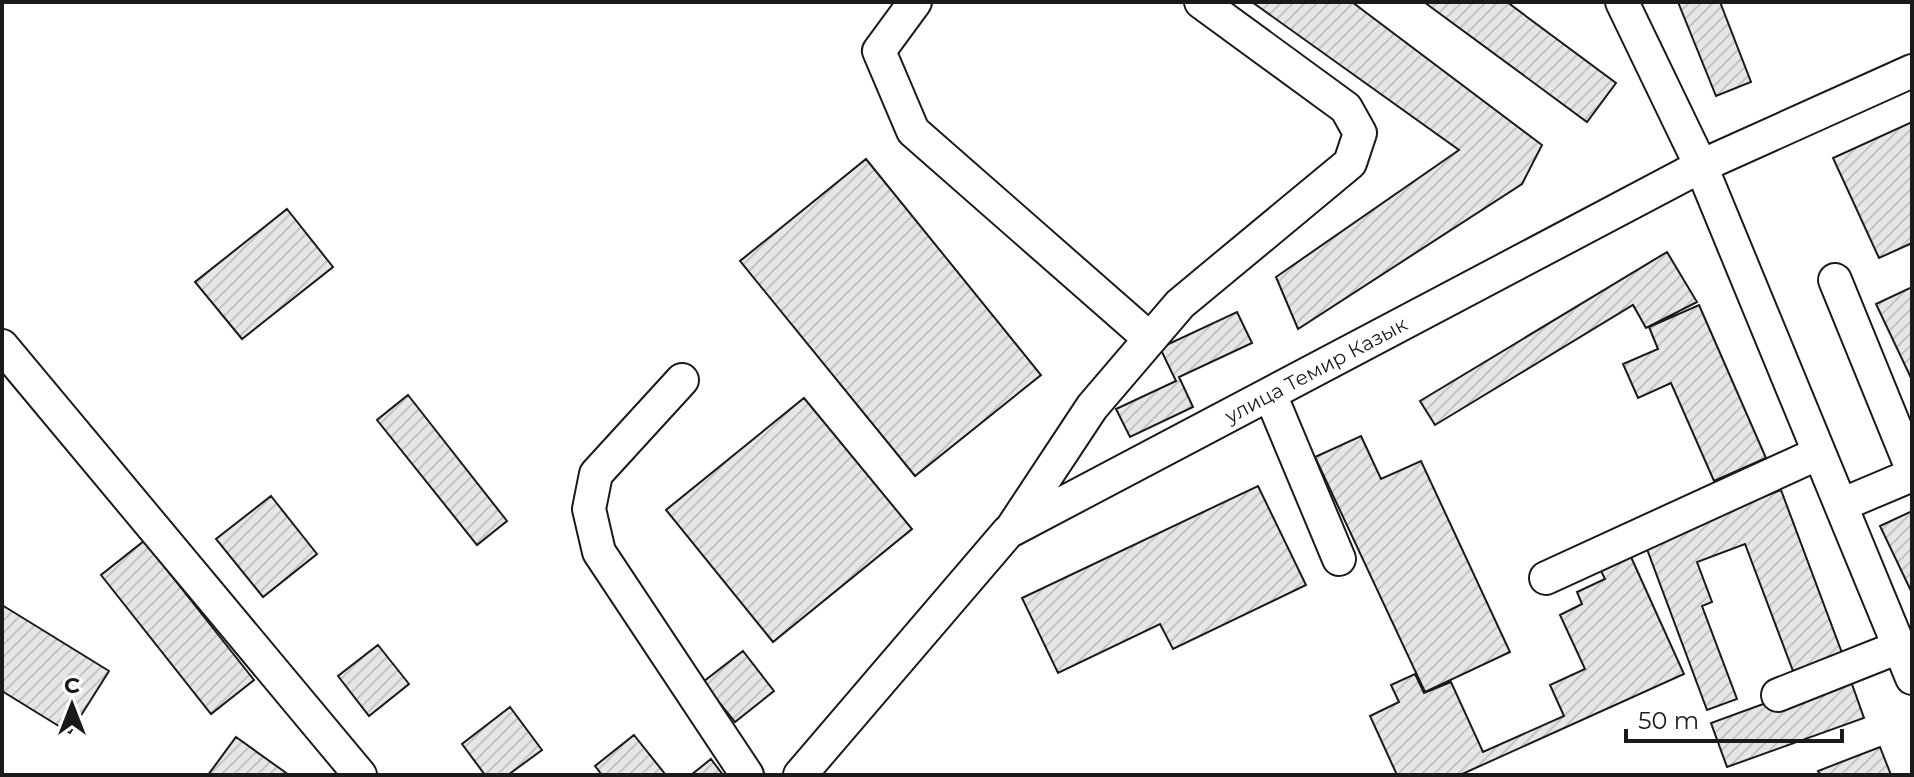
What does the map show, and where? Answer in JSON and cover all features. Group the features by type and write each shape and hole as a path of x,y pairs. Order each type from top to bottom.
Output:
{"street":[{"path":"915,2 879,51 913,131 1150,339"},
{"path":"1008,532 1092,407 1180,304 1350,163 1360,133 1346,108 1201,2"},
{"path":"1622,2 1701,166 1912,678"},
{"name":"улица Темир Казык","path":"800,775 1008,532 1701,166 1912,71"},
{"path":"1835,280 1912,472 1841,505"},
{"path":"2,346 360,775"},
{"path":"682,380 596,474 589,509 599,552 747,775"},
{"path":"1270,394 1339,559"},
{"path":"1546,578 1819,453"},
{"path":"1778,695 1899,647"}],"building":[{"path":"1252,2 1352,2 1542,145 1522,184 1298,329 1276,277 1459,150"},
{"path":"1424,2 1507,2 1616,83 1587,122"},
{"path":"1678,2 1720,2 1751,82 1716,96"},
{"path":"1912,122 1912,243 1879,258 1833,158"},
{"path":"866,159 1041,375 915,476 740,261"},
{"path":"287,209 333,267 242,339 195,282"},
{"path":"1667,252 1697,302 1646,328 1633,305 1435,425 1420,401"},
{"path":"1912,287 1912,380 1876,304"},
{"path":"1699,305 1766,458 1714,481 1671,383 1638,398 1623,364 1658,349 1649,327"},
{"path":"1237,312 1252,343 1179,377 1193,407 1130,437 1116,409 1176,381 1160,348"},
{"path":"408,395 507,521 477,545 377,420"},
{"path":"804,398 912,529 773,642 666,510"},
{"path":"1361,436 1381,479 1421,461 1510,652 1425,692 1315,457"},
{"path":"1258,486 1306,585 1173,649 1160,624 1058,673 1022,598"},
{"path":"1781,490 1842,653 1793,671 1745,544 1697,562 1712,602 1702,606 1737,699 1707,710 1644,541"},
{"path":"271,496 317,554 263,597 216,539"},
{"path":"1912,511 1912,593 1880,526"},
{"path":"144,541 254,680 211,714 101,575"},
{"path":"1631,557 1684,674 1460,775 1397,775 1370,716 1399,702 1391,685 1415,674 1424,693 1451,682 1483,752 1564,716 1550,685 1585,669 1560,615 1582,604 1577,592 1605,579 1601,571"},
{"path":"2,605 109,671 70,733 2,691"},
{"path":"378,645 409,684 369,716 338,676"},
{"path":"743,651 774,691 735,722 703,682"},
{"path":"1848,673 1864,718 1727,767 1711,723"},
{"path":"510,707 542,750 508,775 485,775 462,744"},
{"path":"634,735 665,774 602,775 595,766"},
{"path":"236,737 289,775 208,775"},
{"path":"1880,747 1891,775 1820,775 1818,771"},
{"path":"711,759 723,775 691,775"}]}
